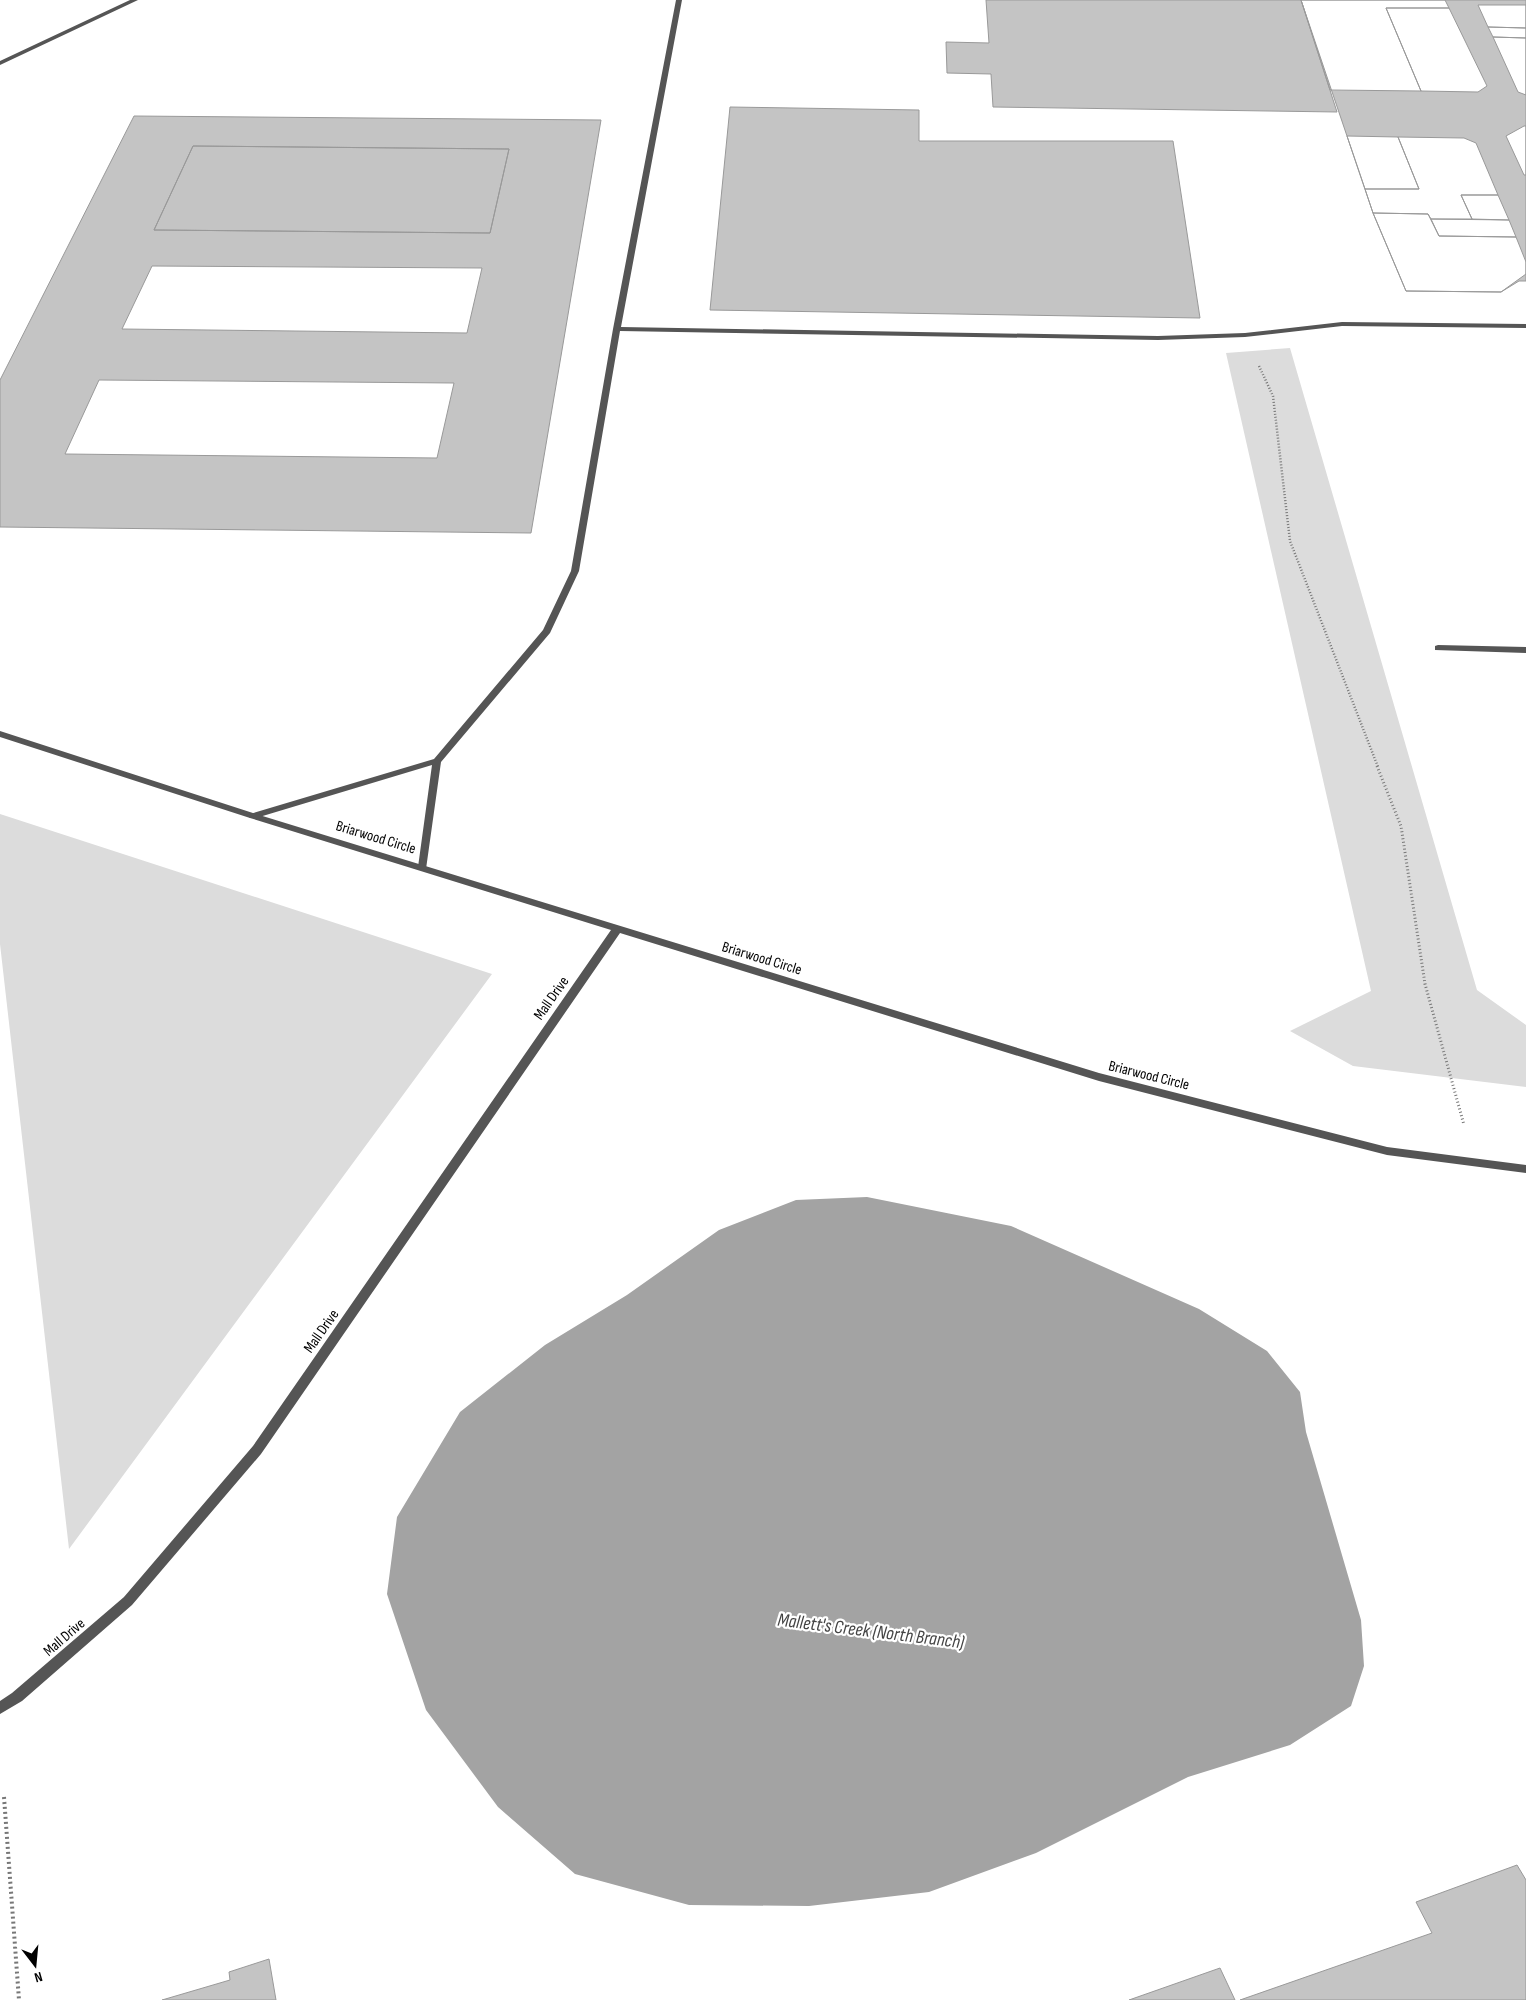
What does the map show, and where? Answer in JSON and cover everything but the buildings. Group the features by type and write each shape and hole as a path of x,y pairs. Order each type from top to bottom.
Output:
{"street":[{"path":"0,63 135,0"},
{"path":"423,867 437,761 547,631 575,571 617,329 679,0"},
{"path":"617,329 1158,338 1245,335 1342,324 1526,326"},
{"path":"1438,648 1526,650"},
{"name":"Briarwood Circle","path":"0,734 253,816 1099,1077 1387,1151 1526,1169"},
{"path":"253,816 437,761"},
{"name":"Mall Drive","path":"0,1708 17,1697 128,1601 257,1450 617,929"}],"path":[{"path":"1245,335 1273,396 1290,540 1401,826 1426,984 1474,1162"},
{"path":"4,1797 19,2000"}],"shaded area":[{"path":"1290,348 1477,990 1526,1025 1526,1087 1353,1066 1290,1031 1371,991 1226,353"},
{"path":"0,814 492,974 69,1549 0,944"}],"water":[{"name":"Mallett's Creek (North Branch)","path":"867,1197 1011,1226 1199,1309 1267,1351 1300,1392 1306,1432 1361,1620 1364,1666 1351,1706 1290,1745 1188,1777 1036,1853 929,1892 809,1906 689,1905 575,1874 498,1807 426,1710 387,1594 397,1517 460,1412 545,1345 627,1295 719,1230 796,1200"}]}
